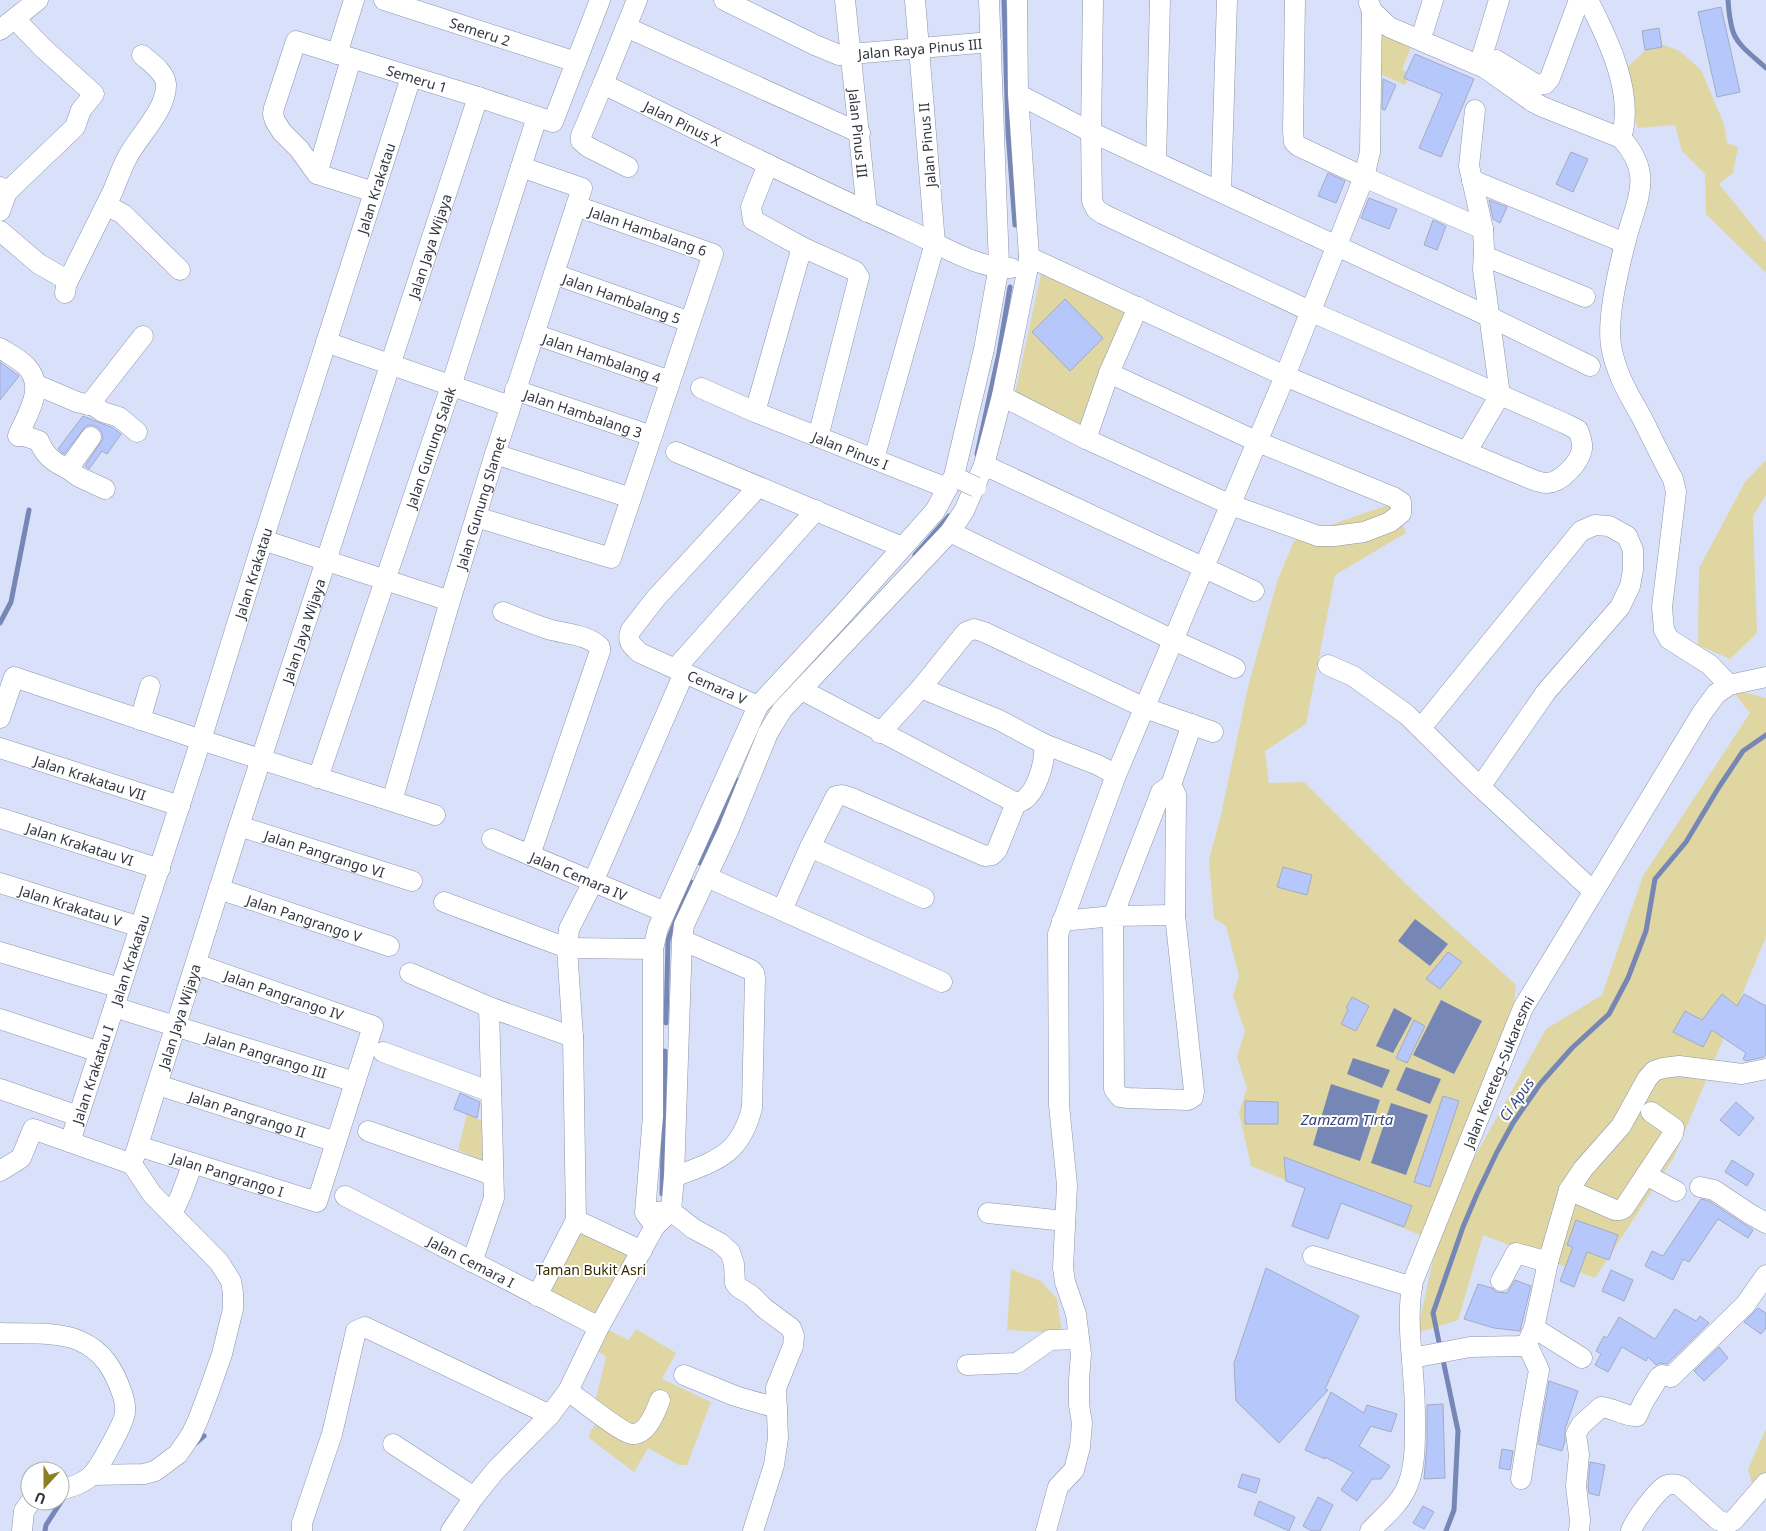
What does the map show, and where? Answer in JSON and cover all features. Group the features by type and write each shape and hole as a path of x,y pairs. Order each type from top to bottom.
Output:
{"street":[{"path":"0,211 3,190 75,127 81,110 94,94 42,48 7,24 38,0"},
{"path":"354,0 344,56 317,174 374,192"},
{"name":"Semeru 2","path":"384,0 576,62"},
{"path":"628,167 588,147 581,141 583,130 637,0"},
{"name":"Jalan Raya Pinus III","path":"724,0 820,48 839,55 991,42"},
{"name":"Jalan Pinus III","path":"845,0 867,212"},
{"name":"Jalan Pinus II","path":"915,0 935,243"},
{"path":"451,1531 474,1497 495,1471 550,1415 568,1391 599,1327 642,1251 650,1219 653,1116 684,925 708,877 768,733 782,710 950,532 964,511 963,483 984,349 1017,265 991,42 989,0"},
{"path":"671,1211 674,1177 666,1034 653,949 658,928 758,706 935,511 984,465 1002,396 1017,265 1018,94 1016,0"},
{"path":"1093,0 1091,132 1092,201 1096,209 1102,214 1312,312 1500,395"},
{"path":"1156,162 1160,0"},
{"path":"1221,192 1227,0"},
{"path":"1295,0 1294,142 1298,146 1364,177 1483,229"},
{"path":"1424,29 1434,0"},
{"path":"1483,52 1499,0"},
{"path":"1374,10 1483,52 1541,86 1550,78 1578,0"},
{"path":"1588,0 1598,19 1621,82 1625,111 1625,126 1621,138"},
{"path":"537,117 553,122 597,1"},
{"path":"1046,1531 1058,1487 1074,1470 1080,1447 1082,1423 1079,1405 1081,1354 1076,1314 1064,1282 1063,1268 1067,1185 1060,1105 1058,934 1107,770 1145,708 1312,312 1364,177 1370,152 1374,10"},
{"path":"1374,10 1389,27 1485,68 1533,102 1621,138 1632,149 1637,159 1640,181 1638,201 1625,243 1611,313 1609,329 1611,346 1625,388 1668,470 1676,492 1662,607 1664,630 1669,639 1710,665 1729,685"},
{"path":"626,27 860,133"},
{"name":"Semeru 1","path":"317,174 299,149 282,132 273,114 296,41 537,117"},
{"path":"0,231 39,264 67,280 66,288 126,159 162,104 166,82 163,75 142,55"},
{"name":"Jalan Krakatau","path":"176,1028 114,1007 160,869 411,77"},
{"name":"Jalan Pinus X","path":"603,84 867,212 978,263 1017,265 1138,307 1285,376 1514,472 1545,483 1556,482 1564,476 1577,460 1582,449 1578,430 1500,395"},
{"path":"1018,94 1091,132 1490,317 1590,366"},
{"name":"Jalan Jaya Wijaya","path":"136,1155 260,760 478,97"},
{"path":"1467,451 1500,395 1483,270 1483,229 1469,166 1475,110"},
{"name":"Jalan Gunung Salak","path":"318,778 451,386 537,117"},
{"path":"768,164 751,207 753,220 802,247 855,271 859,278 818,437"},
{"name":"Jalan Hambalang 6","path":"521,167 582,188 576,206 714,254 690,322"},
{"path":"1472,180 1625,243"},
{"path":"106,205 123,214 180,270"},
{"name":"Jalan Gunung Slamet","path":"392,801 512,398 576,206"},
{"path":"874,459 935,243"},
{"path":"755,412 802,247"},
{"path":"1484,256 1585,298"},
{"name":"Jalan Hambalang 5","path":"554,274 690,322"},
{"path":"1086,439 1109,373 1138,307"},
{"path":"476,517 612,558 690,322"},
{"name":"Jalan Hambalang 4","path":"534,334 670,382"},
{"path":"89,405 143,336"},
{"name":"Jalan Hambalang 3","path":"326,342 451,386 512,398 652,436"},
{"path":"2,354 25,365 37,385 32,405 18,436 25,436 39,441 43,452 58,464 104,489"},
{"path":"1002,396 1086,439 1230,505 1318,536 1364,532 1390,522 1401,513 1401,502 1393,497 1258,442 1109,373"},
{"path":"37,385 119,417 137,432"},
{"name":"Jalan Pinus I","path":"701,388 755,412 874,459 963,483"},
{"path":"68,469 90,437"},
{"path":"676,452 902,547"},
{"path":"495,454 632,498"},
{"path":"984,465 1254,591"},
{"name":"Cemara V","path":"758,487 656,598 628,635 632,646 640,653 758,706"},
{"path":"537,1296 576,1220 573,1037 567,948 569,929 593,882 680,671 816,510"},
{"path":"1421,728 1581,530 1595,525 1609,526 1627,536 1633,550 1633,570 1630,586 1620,607 1546,692 1480,787"},
{"path":"950,532 1235,668"},
{"path":"263,540 450,601"},
{"path":"503,612 549,629 596,643 600,647 530,855"},
{"path":"880,733 921,688 966,632 974,629 1145,708 1213,732"},
{"path":"1328,664 1353,676 1369,687 1421,728 1480,787 1593,891"},
{"path":"0,718 14,677 260,760 435,815"},
{"name":"Jalan Kereteg–Sukaresmi","path":"1370,1531 1398,1503 1410,1478 1415,1443 1415,1390 1418,1357 1409,1315 1412,1287 1523,1008 1702,713 1716,694 1729,685 1766,677"},
{"path":"140,720 150,686"},
{"path":"921,688 998,720 1044,744 1107,770"},
{"path":"802,690 880,733 1016,803 1026,799 1040,776 1045,753 1044,744"},
{"path":"1170,786 1176,796 1174,915 1194,1091 1193,1098 1188,1100 1120,1097 1114,1089 1113,916 1161,792 1170,786 1192,724"},
{"name":"Jalan Krakatau VII","path":"0,748 180,806"},
{"path":"782,910 810,846 836,796 842,795 985,856 997,850 1016,803"},
{"name":"Jalan Krakatau VI","path":"0,818 160,869"},
{"name":"Jalan Pangrango VI","path":"239,826 412,881"},
{"name":"Jalan Cemara IV","path":"492,839 665,912"},
{"path":"810,846 924,898"},
{"path":"708,877 942,982"},
{"name":"Jalan Krakatau V","path":"0,883 140,927"},
{"name":"Jalan Pangrango V","path":"219,889 389,946"},
{"path":"444,902 567,948 653,949"},
{"path":"1062,921 1113,916 1174,915"},
{"path":"674,1177 715,1161 728,1153 745,1128 752,1108 754,973 682,940"},
{"path":"0,952 120,988"},
{"name":"Jalan Pangrango IV","path":"196,964 373,1026 355,1082"},
{"path":"410,973 489,1007 573,1037"},
{"name":"Jalan Krakatau I","path":"70,1142 114,1007"},
{"path":"472,1262 494,1198 489,1007"},
{"path":"0,1019 99,1052"},
{"name":"Jalan Pangrango III","path":"176,1028 355,1082"},
{"path":"383,1052 490,1092"},
{"path":"1521,1479 1539,1370 1530,1336 1548,1262 1569,1190 1583,1169 1621,1126 1654,1071 1679,1066 1742,1074 1766,1069"},
{"path":"336,1142 355,1082"},
{"name":"Jalan Pangrango II","path":"158,1085 336,1142"},
{"path":"0,1089 78,1116"},
{"path":"0,1171 21,1158 42,1103"},
{"path":"1569,1190 1616,1210 1624,1208 1673,1134 1674,1128 1652,1112"},
{"name":"Jalan Pangrango I","path":"33,1129 70,1142 136,1155 193,1163 317,1202 336,1142"},
{"path":"368,1131 493,1175"},
{"path":"0,1151 21,1158"},
{"path":"92,1475 144,1474 155,1471 178,1454 191,1435 198,1420 222,1354 233,1309 231,1281 219,1262 148,1189 136,1155"},
{"path":"172,1214 193,1163"},
{"path":"1646,1175 1676,1191"},
{"path":"1700,1187 1714,1190 1766,1223"},
{"name":"Jalan Cemara I","path":"345,1196 599,1327"},
{"path":"650,1219 671,1211"},
{"path":"671,1211 694,1229 720,1243 730,1252 734,1264 734,1283 791,1328 794,1336 776,1388 778,1438 774,1465 752,1531"},
{"path":"988,1213 1065,1221"},
{"path":"576,1220 642,1251"},
{"path":"1501,1281 1516,1254 1548,1262"},
{"path":"1313,1256 1412,1287"},
{"path":"1580,1531 1576,1486 1579,1455 1576,1438 1581,1425 1601,1407 1612,1408 1625,1414 1637,1416 1659,1377 1662,1375 1671,1377 1688,1361 1745,1305 1766,1275"},
{"path":"302,1531 302,1523 332,1434 356,1331 365,1327 550,1415"},
{"path":"0,1333 39,1334 80,1340 105,1359 114,1371 125,1404 125,1414 92,1475 80,1483 70,1486"},
{"path":"1418,1357 1470,1347 1519,1346 1530,1336"},
{"path":"1530,1336 1582,1358"},
{"path":"968,1365 1017,1363 1050,1340 1079,1339"},
{"path":"684,1375 735,1396 777,1408"},
{"path":"568,1391 613,1424 632,1434 643,1429 652,1420 660,1400"},
{"path":"393,1444 474,1497"},
{"path":"1631,1531 1636,1520 1664,1486 1673,1483 1680,1486 1718,1520 1727,1524 1734,1520 1766,1483"},
{"path":"22,1531 24,1511"}],"green space":[{"path":"1373,19 1411,47 1402,70 1411,73 1405,85 1372,70"},
{"path":"1665,45 1681,52 1701,70 1724,124 1727,143 1738,147 1733,173 1719,184 1766,242 1766,273 1706,214 1705,174 1682,151 1675,125 1638,128 1620,74 1650,46"},
{"path":"1041,274 1128,311 1082,431 1014,398"},
{"path":"1766,460 1766,495 1753,516 1757,633 1730,659 1698,645 1699,568 1745,482"},
{"path":"1394,503 1406,533 1335,575 1306,724 1265,751 1269,783 1304,782 1412,890 1516,985 1511,1036 1435,1228 1420,1235 1251,1166 1239,1112 1247,1088 1237,1057 1245,1031 1233,996 1239,976 1226,926 1214,918 1209,860 1221,815 1248,687 1277,582 1294,541 1336,523"},
{"path":"1731,689 1766,698 1766,937 1674,1157 1595,1278 1483,1235 1458,1320 1417,1333 1443,1214 1546,1029 1602,995 1643,876 1750,713"},
{"path":"467,1114 486,1123 484,1161 458,1150"},
{"name":"Taman Bukit Asri","path":"576,1220 642,1251 599,1327 537,1296"},
{"path":"1011,1269 1041,1281 1057,1299 1062,1333 1007,1330"},
{"path":"636,1329 676,1353 662,1379 711,1402 687,1465 679,1465 648,1448 634,1472 589,1438 590,1432 602,1415 594,1406 606,1357 599,1352 608,1330 629,1340"},
{"path":"1766,1429 1766,1497 1753,1487 1748,1469"}],"water":[{"path":"1415,919 1448,944 1430,966 1398,941"},
{"path":"1441,1000 1482,1021 1454,1074 1413,1055"},
{"path":"1394,1008 1412,1018 1393,1053 1376,1046"},
{"path":"1353,1058 1390,1070 1382,1088 1347,1074"},
{"path":"1406,1067 1441,1079 1430,1104 1396,1090"},
{"name":"Zamzam Tirta","path":"1331,1084 1380,1100 1360,1161 1313,1145"},
{"path":"1391,1103 1428,1115 1406,1175 1371,1163"}],"building":[{"path":"1721,7 1740,92 1717,97 1698,12"},
{"path":"1659,28 1662,47 1645,50 1642,31"},
{"path":"1415,54 1474,79 1441,157 1419,148 1442,94 1404,78"},
{"path":"1383,79 1396,85 1385,110 1382,109"},
{"path":"1571,152 1588,159 1573,192 1556,184"},
{"path":"1328,173 1345,181 1336,203 1318,196"},
{"path":"1369,198 1397,209 1389,229 1361,218"},
{"path":"1489,200 1507,207 1500,223 1493,219"},
{"path":"1433,220 1446,226 1437,250 1424,245"},
{"path":"1065,299 1103,338 1070,371 1032,332"},
{"path":"0,362 19,376 0,400"},
{"path":"83,416 113,428 121,434 107,454 102,451 89,469 85,466 103,439 98,427 86,426 64,454 58,449"},
{"path":"1283,867 1312,875 1307,895 1277,887"},
{"path":"1448,952 1462,962 1440,989 1426,979"},
{"path":"1722,994 1737,1006 1744,994 1766,1006 1766,1054 1764,1057 1746,1061 1743,1059 1746,1053 1712,1030 1703,1047 1673,1032 1685,1011 1702,1020"},
{"path":"1352,997 1369,1006 1356,1031 1341,1024"},
{"path":"1414,1020 1425,1026 1407,1063 1396,1058"},
{"path":"460,1093 480,1102 477,1118 454,1109"},
{"path":"1443,1096 1459,1101 1430,1187 1414,1182"},
{"path":"1245,1101 1278,1102 1278,1124 1245,1124"},
{"path":"1736,1102 1754,1118 1739,1136 1720,1120"},
{"path":"1284,1157 1412,1206 1404,1227 1341,1203 1328,1239 1292,1226 1305,1188 1286,1181"},
{"path":"1732,1160 1754,1174 1747,1186 1725,1172"},
{"path":"1701,1199 1709,1201 1753,1230 1748,1238 1718,1219 1689,1262 1683,1259 1673,1280 1645,1266 1652,1251 1663,1256"},
{"path":"1576,1220 1618,1235 1609,1260 1587,1252 1574,1287 1560,1281 1573,1247 1567,1245"},
{"path":"1266,1268 1359,1316 1325,1389 1328,1390 1279,1443 1236,1401 1234,1363"},
{"path":"1611,1270 1633,1280 1624,1301 1602,1291"},
{"path":"1515,1280 1531,1286 1520,1331 1494,1328 1464,1319 1478,1284 1492,1288 1496,1292 1507,1293"},
{"path":"1758,1308 1766,1313 1766,1328 1761,1334 1744,1322"},
{"path":"1675,1309 1696,1321 1700,1316 1709,1323 1667,1364 1660,1363 1656,1365 1648,1357 1646,1361 1622,1347 1608,1372 1595,1365 1601,1354 1596,1351 1604,1336 1607,1338 1619,1317 1655,1339"},
{"path":"1719,1347 1728,1358 1704,1381 1694,1371"},
{"path":"1549,1381 1578,1391 1565,1429 1565,1441 1562,1451 1538,1444"},
{"path":"1331,1392 1364,1413 1367,1405 1397,1414 1391,1432 1371,1426 1359,1446 1390,1466 1381,1479 1372,1479 1357,1501 1341,1490 1353,1472 1325,1457 1325,1459 1305,1450"},
{"path":"1443,1404 1445,1478 1424,1479 1427,1443 1427,1405"},
{"path":"1502,1449 1513,1451 1510,1470 1499,1468"},
{"path":"1590,1462 1605,1465 1599,1496 1589,1493"},
{"path":"1242,1474 1260,1479 1256,1493 1238,1487"},
{"path":"1318,1497 1333,1505 1320,1531 1312,1531 1303,1526"},
{"path":"1259,1501 1295,1517 1289,1531 1254,1515"},
{"path":"1423,1506 1434,1512 1424,1529 1413,1523"}],"waterway":[{"path":"1004,0 1008,132 1015,225"},
{"path":"1728,0 1733,33 1742,46 1766,68"},
{"path":"977,454 999,353 1010,287"},
{"path":"0,623 11,602 29,510"},
{"path":"915,555 949,516"},
{"name":"Ci Apus","path":"1440,1347 1433,1313 1463,1227 1497,1152 1513,1123 1540,1084 1572,1048 1609,1014 1628,978 1646,931 1655,879 1686,842 1743,751 1766,735"},
{"path":"700,863 738,780"},
{"path":"666,1023 668,940 691,882"},
{"path":"662,1194 665,1051"},
{"name":"Ci Apus","path":"1442,1355 1458,1431 1454,1510 1446,1531"},
{"path":"195,1444 204,1436"},
{"path":"45,1531 46,1525 55,1511"}]}
